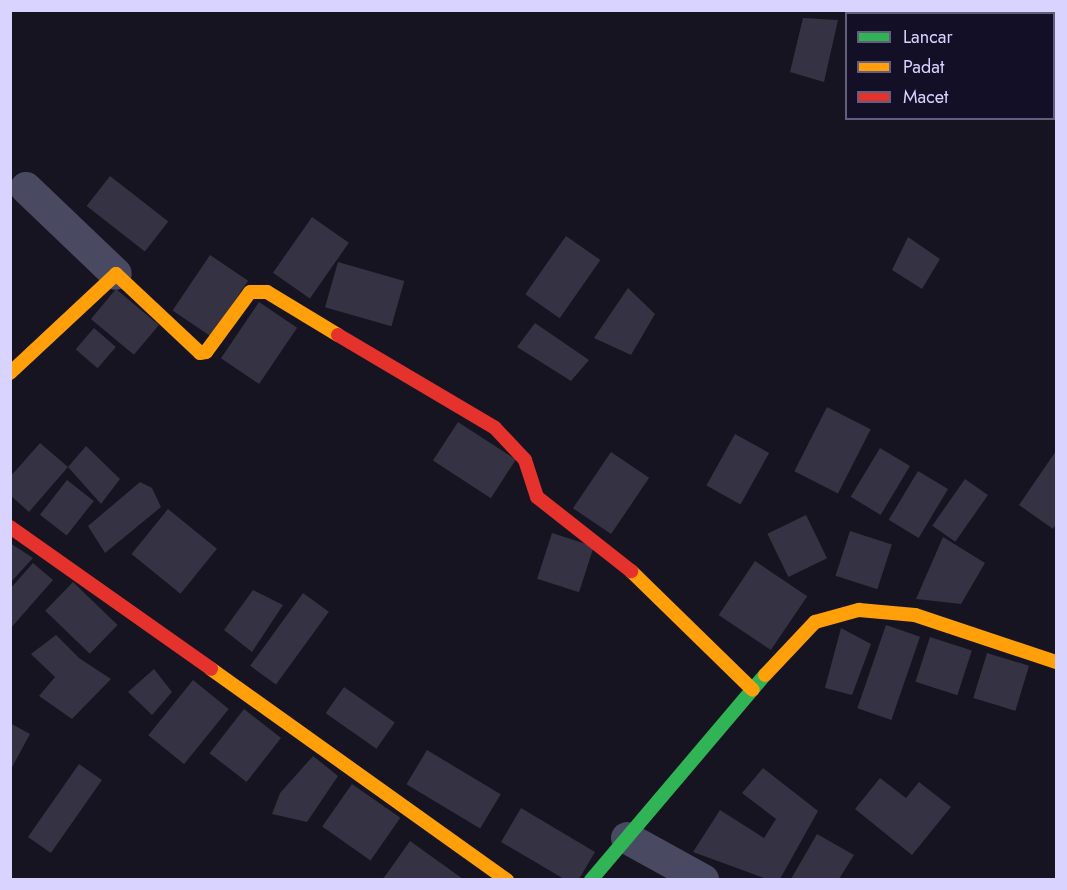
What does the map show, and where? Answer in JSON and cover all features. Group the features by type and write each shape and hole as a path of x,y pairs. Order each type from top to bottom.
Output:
{"street":[{"path":"26,188 200,353 206,352 250,292 267,292 495,428 525,460 537,497 633,571 753,690"},
{"path":"10,373 116,273"},
{"path":"10,527 507,879"},
{"path":"591,879 810,626 827,616 859,610 915,615 1056,662"},
{"path":"627,838 703,879"}],"building":[{"path":"803,18 838,20 824,82 790,72"},
{"path":"110,176 168,222 145,252 87,206"},
{"path":"312,217 349,243 310,299 273,273"},
{"path":"566,236 600,260 560,318 525,294"},
{"path":"908,237 940,259 922,289 892,270"},
{"path":"210,255 248,281 211,336 173,311"},
{"path":"338,262 404,281 391,326 325,307"},
{"path":"628,288 655,314 631,355 594,338"},
{"path":"116,289 159,325 134,355 91,319"},
{"path":"259,302 297,328 259,384 221,358"},
{"path":"535,323 589,360 571,381 517,347"},
{"path":"94,328 116,347 98,368 76,349"},
{"path":"827,407 871,429 838,493 794,471"},
{"path":"458,422 516,460 491,498 433,461"},
{"path":"735,434 769,453 741,505 706,486"},
{"path":"40,443 68,467 29,512 10,495 10,477"},
{"path":"86,446 120,479 101,504 68,467"},
{"path":"880,448 910,466 881,515 851,497"},
{"path":"1056,451 1056,524 1053,529 1019,505"},
{"path":"611,452 649,478 611,534 573,508"},
{"path":"918,471 948,489 919,538 889,520"},
{"path":"965,479 988,495 955,542 932,526"},
{"path":"67,480 94,501 67,536 40,515"},
{"path":"140,482 152,488 161,507 105,553 88,526"},
{"path":"168,509 217,549 180,594 131,554"},
{"path":"806,515 827,558 788,577 767,534"},
{"path":"850,531 892,545 877,589 835,576"},
{"path":"552,533 594,547 579,592 537,579"},
{"path":"943,537 985,563 961,604 916,599"},
{"path":"10,543 33,558 10,583"},
{"path":"755,561 807,596 771,650 719,615"},
{"path":"33,563 53,580 10,629 10,589"},
{"path":"73,582 118,625 90,654 45,611"},
{"path":"253,590 283,605 252,652 224,630"},
{"path":"303,593 329,612 276,685 250,666"},
{"path":"886,625 920,637 891,720 857,708"},
{"path":"841,628 871,644 852,695 825,688"},
{"path":"56,635 79,658 111,679 72,719 39,696 55,677 31,654"},
{"path":"930,637 972,651 957,695 915,682"},
{"path":"987,653 1029,666 1015,711 973,698"},
{"path":"154,669 172,692 152,715 128,692"},
{"path":"193,680 229,709 184,764 148,735"},
{"path":"344,687 395,723 376,749 326,713"},
{"path":"244,709 281,738 247,782 210,753"},
{"path":"10,723 30,734 10,771"},
{"path":"427,750 501,794 480,829 406,784"},
{"path":"313,756 338,776 307,822 272,814 280,793"},
{"path":"79,764 102,780 51,853 28,837"},
{"path":"763,768 818,811 780,879 767,879 693,852 720,810 764,838 776,819 742,793"},
{"path":"880,778 906,798 919,782 951,807 912,855 855,809"},
{"path":"352,784 400,818 371,860 322,827"},
{"path":"521,808 595,852 579,879 564,879 501,842"},
{"path":"817,834 854,855 839,879 791,879"},
{"path":"410,841 463,879 383,879"}],"traffic: fast":[{"path":"591,880 765,675"}],"traffic: slow":[{"path":"10,373 116,274 200,353 206,352 250,292 267,292 338,335"},
{"path":"631,571 753,690"},
{"path":"765,675 815,622 859,610 915,615 1056,662"},
{"path":"211,669 507,880"}],"traffic: jam":[{"path":"338,335 495,428 525,460 537,497 631,571"},
{"path":"10,527 211,669"}]}
